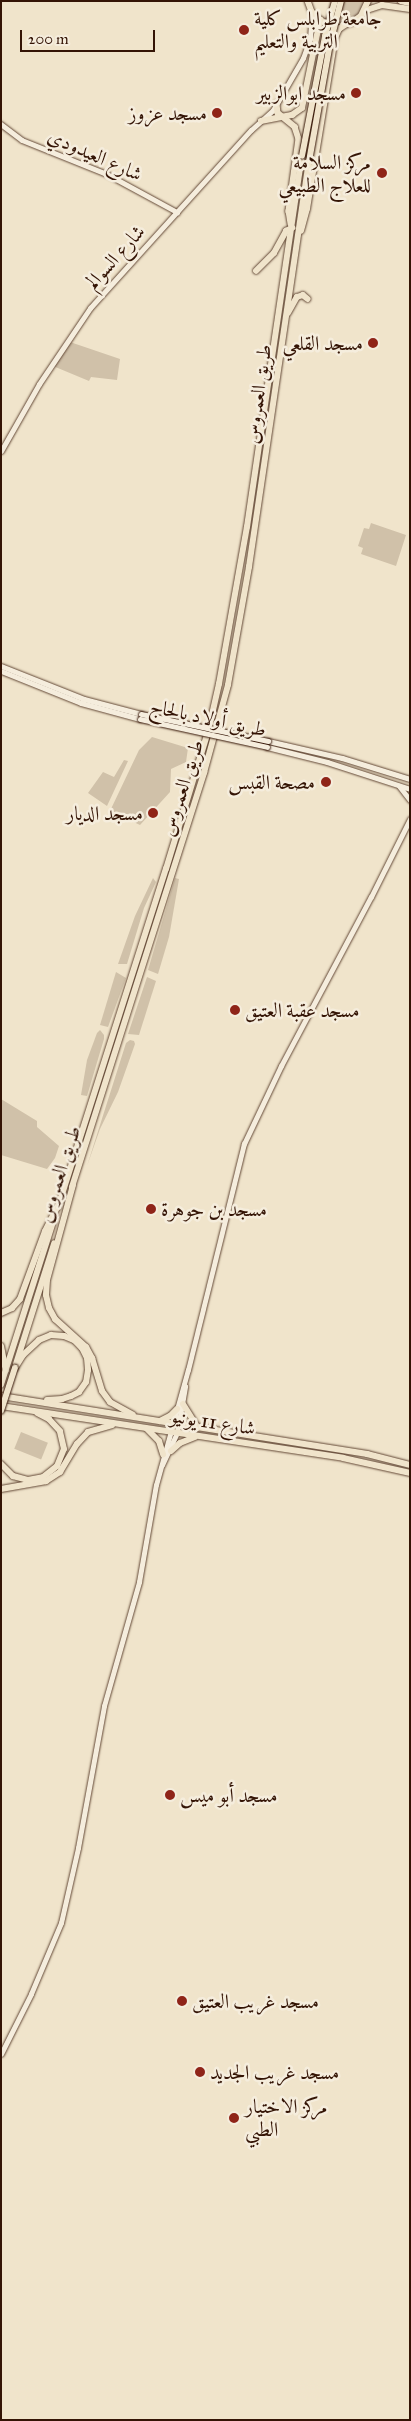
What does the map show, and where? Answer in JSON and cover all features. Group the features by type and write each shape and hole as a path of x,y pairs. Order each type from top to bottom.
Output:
{"highway":[{"path":"73,1185 47,1280 46,1295 49,1308 55,1319 86,1347 92,1358 102,1391 110,1402 120,1409 146,1419"},
{"path":"1,1312 12,1308 20,1299 45,1230 59,1204"},
{"path":"14,1368 30,1347 51,1335 64,1336 74,1340 82,1348 87,1358 88,1370 86,1382 79,1392 62,1399 31,1400"},
{"path":"1,1346 6,1371"},
{"name":"شارع 11 يونيو","path":"1,1396 380,1457 410,1465"},
{"path":"183,1404 198,1428"},
{"name":"شارع 11 يونيو","path":"1,1406 378,1465 410,1473"},
{"path":"156,1421 170,1416 177,1409"},
{"path":"1,1464 13,1476 28,1480 43,1477 57,1466 64,1449 60,1431 49,1419 31,1410"},
{"path":"1,1489 46,1481 60,1472 77,1444 88,1432 116,1424"},
{"path":"144,1428 155,1435 163,1454"},
{"path":"170,1451 185,1440 200,1436"},
{"path":"378,1465 380,1457"}],"main road":[{"name":"طريق العمروس","path":"1,1385 209,728 228,644 302,156 325,36 334,1"},
{"name":"طريق العمروس","path":"1,1411 218,728 237,643 310,156 330,44 342,1"},
{"path":"297,240 305,220 335,38 339,29 357,19 364,11 368,1"},
{"path":"401,1 410,3"},
{"path":"307,2 312,12 320,20 336,26 345,25"},
{"path":"364,11 382,5 410,9"},
{"name":"شارع السوالم","path":"1,451 4,440 90,308 277,104 297,70 308,45 312,12"},
{"path":"261,121 299,112 304,104 320,20"},
{"path":"256,271 274,254 286,231 292,227 289,211 299,139 295,127 277,110 277,104"},
{"path":"284,322 297,297 303,295 308,299"},
{"name":"طريق أولاد بالحاج","path":"1,666 84,699 141,716"},
{"name":"طريق أولاد بالحاج","path":"1,671 81,703 267,744 333,756 410,780"},
{"name":"طريق أولاد بالحاج","path":"267,744 410,789"},
{"path":"401,777 410,775"},
{"path":"399,785 410,800"}],"street":[{"name":"شارع العيدودي","path":"1,124 22,140 107,174 177,212"},
{"path":"176,1424 177,1409 244,1144 281,1066 368,904 410,819"},
{"path":"1,2054 48,1958 63,1915 104,1706 139,1582 151,1508 163,1454 183,1404 188,1370"},
{"path":"160,1469 170,1451 173,1432"}],"shaded area":[{"path":"344,1 365,1 357,16 345,22 336,23"},
{"path":"70,342 120,359 117,380 91,377 89,381 53,366"},
{"path":"371,523 406,535 396,566 361,554 363,548 358,546 364,528 369,529"},
{"path":"152,737 188,748 186,762 171,769 170,792 140,825 110,811 139,750"},
{"path":"124,760 128,761 107,806 88,793 103,772 114,777"},
{"path":"153,878 156,882 144,908 127,964 118,964 135,916"},
{"path":"175,878 179,879 169,937 158,974 148,970"},
{"path":"116,972 126,978 108,1027 100,1025"},
{"path":"147,977 156,981 139,1035 128,1034"},
{"path":"100,1030 104,1035 104,1039 87,1096 81,1095 87,1060 97,1033"},
{"path":"130,1040 134,1041 135,1044 118,1092 100,1129 87,1166 126,1043"},
{"path":"1,1099 37,1121 37,1127 59,1146 55,1158 47,1169 1,1155"},
{"path":"21,1432 48,1443 41,1460 14,1449"}],"place":[{"name":"جامعة طرابلس كلية التربية والتعليم","path":"244,30"},
{"name":"مسجد ابوالزبير","path":"356,93"},
{"name":"مسجد عزوز","path":"217,113"},
{"name":"مركز السلامة للعلاج الطبيعي","path":"382,173"},
{"name":"مسجد القلعي","path":"373,343"},
{"name":"مصحة القبس","path":"326,782"},
{"name":"مسجد الديار","path":"153,813"},
{"name":"مسجد عقبة العتيق","path":"235,1010"},
{"name":"مسجد بن جوهرة","path":"151,1209"},
{"name":"مسجد أبو ميس","path":"170,1795"},
{"name":"مسجد غريب العتيق","path":"182,2001"},
{"name":"مسجد غريب الجديد","path":"200,2072"},
{"name":"مركز الاختيار الطبي","path":"234,2118"}]}
